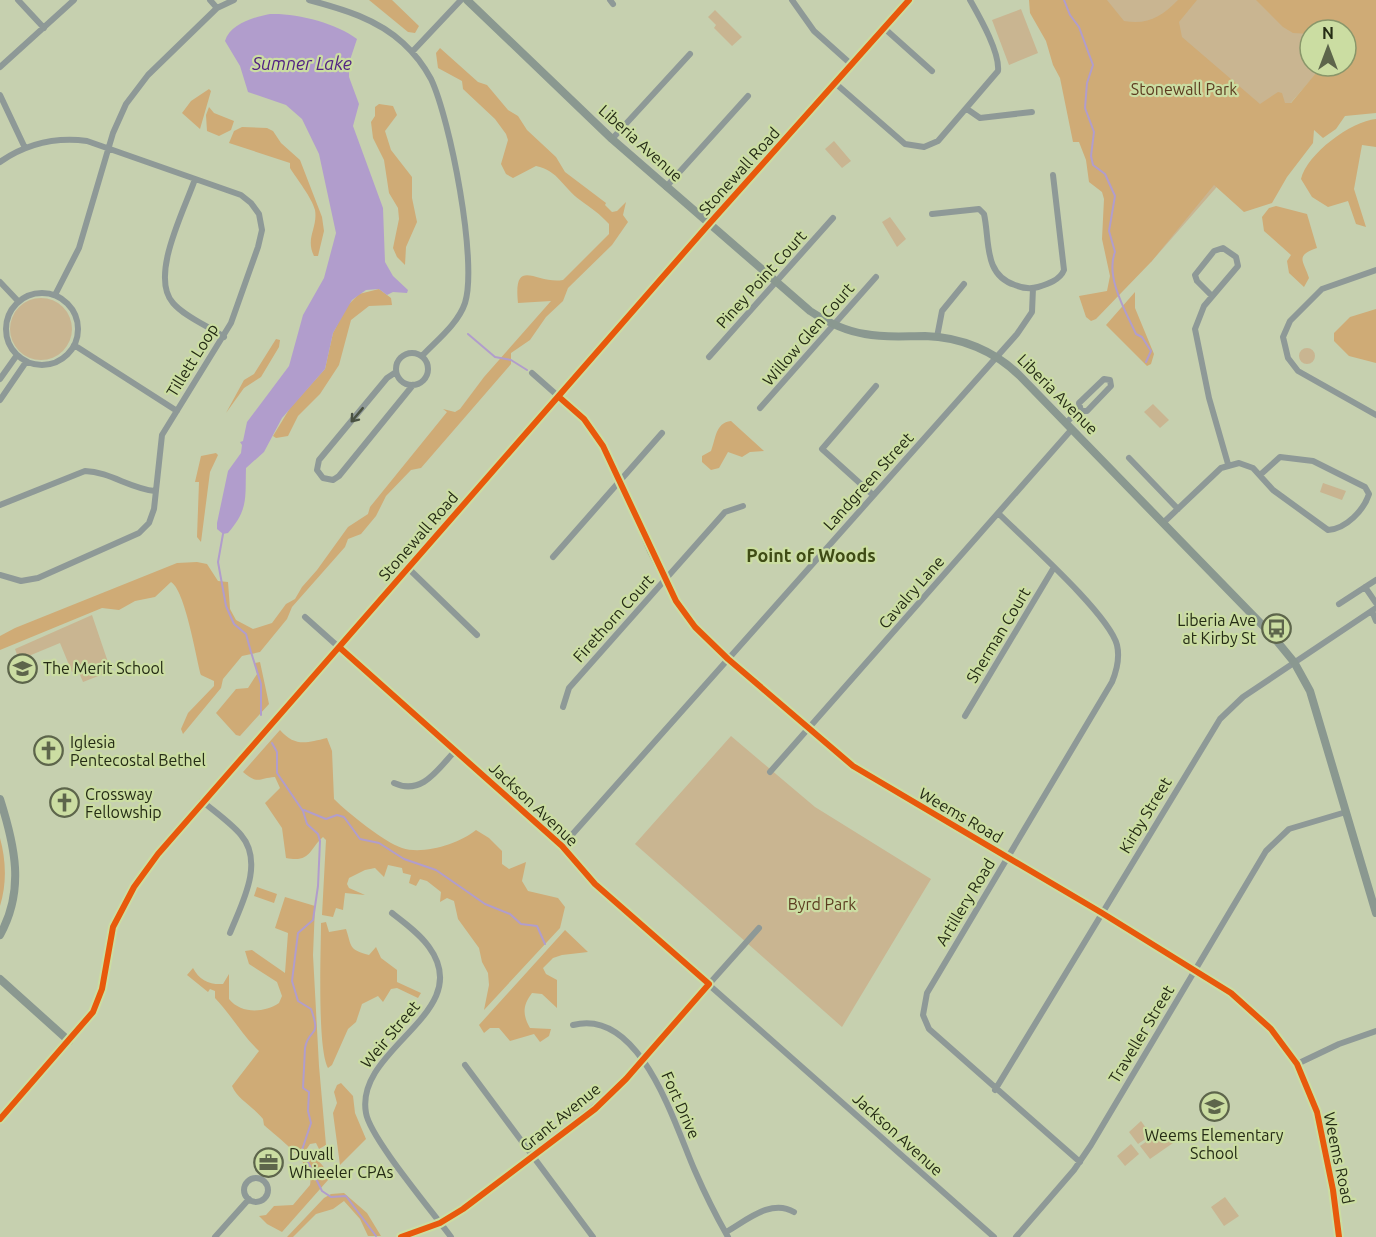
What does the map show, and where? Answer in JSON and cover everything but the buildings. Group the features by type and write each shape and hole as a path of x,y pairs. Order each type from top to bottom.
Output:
{"street":[{"path":"18,0 44,27"},
{"path":"0,68 74,0"},
{"path":"210,0 217,8"},
{"path":"55,295 79,248 119,118 138,87 217,8 234,0"},
{"path":"309,0 372,22 389,32 412,52 423,66 435,90 452,152 464,220 468,287 459,315 422,356"},
{"path":"412,52 461,0"},
{"name":"Liberia Avenue","path":"466,0 612,139 810,311 834,324 866,334 937,337 967,343 996,356 1015,371 1271,634 1294,662 1313,701 1376,913"},
{"path":"792,0 814,31 852,65"},
{"name":"Stonewall Road","path":"0,1119 86,1022 98,1001 109,943 121,909 158,854 709,224 909,0"},
{"path":"835,83 911,147 929,146 938,141 993,79 998,65 981,19 970,0"},
{"path":"884,28 932,71"},
{"path":"612,139 690,54"},
{"path":"0,95 25,148"},
{"path":"666,187 748,96"},
{"path":"967,109 980,118 1032,112"},
{"name":"Tillett Loop","path":"0,162 25,148 64,140 87,141 246,198 256,208 261,223 258,247 236,312 224,337 160,440 153,516 139,533 29,581 14,581 0,574"},
{"path":"932,214 975,208 982,211 994,270 1014,285 1033,288 1053,281 1064,270 1053,175"},
{"path":"195,179 166,263 163,281 167,295 176,306 224,337"},
{"name":"Piney Point Court","path":"709,357 833,218"},
{"path":"1212,297 1197,281 1195,275 1214,251 1223,248 1236,256 1238,266 1198,316 1195,337 1228,464"},
{"path":"1376,270 1322,289 1290,321 1283,337 1288,358 1298,371 1376,415"},
{"name":"Willow Glen Court","path":"760,408 876,277"},
{"path":"0,282 18,302"},
{"path":"937,337 942,311 964,284"},
{"name":"Landgreen Street","path":"562,846 996,356 1032,312 1033,288"},
{"path":"37,293 55,295 70,306 76,320 77,334 74,345 67,355 54,363 39,365 26,362 8,343 5,330 9,314 18,302 37,293"},
{"path":"74,345 177,411"},
{"path":"396,372 387,378 319,460 317,470 323,478 333,480 339,476 413,385 422,382 428,374 428,365 422,356 411,353 402,356 397,364 396,372 401,381 413,385"},
{"path":"0,379 17,355"},
{"path":"0,400 26,362"},
{"name":"Weems Road","path":"532,374 591,428 620,480 665,580 683,613 728,659 853,766 1101,913 1231,993 1256,1014 1297,1064 1309,1090 1322,1132 1339,1237"},
{"path":"1104,379 1110,380 1111,386 1087,411 1079,410 1079,403 1104,379"},
{"path":"873,495 822,449 876,386"},
{"name":"Cavalry Lane","path":"770,772 998,513 1069,426 1079,410"},
{"path":"553,557 662,433"},
{"path":"1163,524 1212,475 1228,464 1249,465 1273,490 1328,530 1339,528 1355,516 1369,494 1365,487 1306,460 1280,457 1260,475"},
{"path":"1129,458 1178,509"},
{"path":"0,506 85,471 99,473 140,489 156,491"},
{"name":"Firethorn Court","path":"563,707 569,688 725,512 743,506"},
{"name":"Artillery Road","path":"998,513 1107,625 1116,644 1118,663 1112,682 927,993 923,1007 929,1029 995,1090 1080,1162"},
{"path":"408,568 466,621 477,635"},
{"name":"Sherman Court","path":"965,716 1053,569"},
{"path":"1340,604 1376,580"},
{"path":"1365,587 1376,603"},
{"path":"1374,609 1376,621"},
{"name":"Kirby Street","path":"995,1090 1220,719 1243,696 1374,609"},
{"name":"Jackson Avenue","path":"305,617 562,846 595,884 994,1237"},
{"path":"394,783 407,787 421,785 455,751"},
{"path":"0,799 12,839 16,867 13,902 0,935"},
{"path":"202,801 239,833 251,856 250,878 231,933"},
{"name":"Traveller Street","path":"1016,1237 1080,1162 1274,841 1299,825 1346,812"},
{"name":"Weir Street","path":"392,913 428,946 438,965 440,987 430,1008 371,1077 366,1092 365,1111 375,1135 451,1237"},
{"name":"Grant Avenue","path":"401,1237 441,1223 595,1109 643,1060 759,928"},
{"path":"0,979 69,1041"},
{"name":"Fort Drive","path":"573,1025 595,1024 609,1030 643,1060 652,1073 696,1173 727,1235"},
{"path":"1297,1064 1339,1044 1376,1031"},
{"path":"465,1065 593,1237"},
{"path":"215,1237 249,1199"},
{"path":"727,1235 772,1207 783,1207 794,1212"}],"green space":[{"path":"369,0 392,0 419,26 415,33 408,32"},
{"name":"Stonewall Park","path":"1029,0 1107,0 1124,21 1140,22 1154,18 1178,0 1197,0 1179,22 1182,37 1260,104 1278,92 1282,93 1285,103 1291,103 1312,78 1358,78 1358,18 1298,18 1298,33 1293,33 1283,27 1256,0 1376,0 1376,113 1345,116 1336,129 1323,138 1314,130 1313,143 1287,177 1272,203 1244,212 1214,185 1151,262 1096,319 1091,321 1086,317 1079,296 1107,291 1110,276 1102,239 1104,199 1102,192 1089,182 1086,160 1079,142 1073,142 1060,78 1053,65 1046,41 1030,13"},
{"name":"Stonewall Park","path":"1067,0 1376,0 1376,5 1358,20 1358,18 1298,18 1298,78 1312,78 1151,262"},
{"path":"1021,9 1038,53 1009,65 992,20"},
{"path":"715,10 742,37 732,46 714,28 716,25 708,17"},
{"path":"440,48 478,82 487,85 508,110 518,116 527,130 556,157 565,172 606,203 605,205 612,212 617,211 626,202 623,215 628,222 612,245 568,288 563,301 546,317 530,340 511,353 511,364 421,468 411,470 386,496 376,516 361,534 348,539 345,547 292,607 287,619 260,652 242,656 223,679 221,688 183,734 181,729 188,713 214,686 214,681 201,675 181,597 171,582 155,597 135,601 119,610 102,608 0,650 0,636 15,628 177,563 207,564 218,581 228,582 230,609 236,620 253,629 272,623 286,604 295,599 348,527 368,514 370,507 447,412 443,409 455,412 460,409 484,377 551,301 518,303 519,280 529,275 563,280 609,234 609,224 574,196 550,171 536,166 513,178 506,174 501,164 508,140 506,134 495,119 463,89 462,81 438,68 436,53"},
{"path":"209,89 211,91 200,129 182,113 191,101"},
{"path":"379,104 393,106 397,115 385,131 391,150 412,177 412,198 417,222 406,247 405,265 397,257 393,248 399,219 398,208 389,193 384,160 373,138 371,122 375,116 375,107"},
{"path":"209,107 214,113 234,121 231,130 219,136 207,131 206,115"},
{"path":"1376,119 1376,147 1362,145 1354,189 1366,227 1356,224 1348,201 1328,207 1312,197 1301,179 1312,159 1331,140 1355,126"},
{"path":"242,127 267,128 273,131 281,143 300,160 322,217 324,231 318,256 314,256 311,244 315,210 308,194 290,168 290,163 229,143 234,131"},
{"path":"834,141 851,161 842,168 825,149"},
{"path":"1276,206 1307,214 1317,248 1305,254 1302,260 1309,278 1304,287 1289,273 1287,261 1291,255 1264,231 1262,217 1269,208"},
{"path":"890,217 906,239 897,247 882,222"},
{"path":"379,289 391,298 392,305 369,306 351,320 339,365 320,394 298,416 288,436 276,438 273,436 290,408 325,369 333,333 347,306 359,294"},
{"path":"1135,292 1135,308 1154,354 1151,364 1147,366 1106,325"},
{"path":"35,298 47,298 63,307 70,317 72,329 70,341 63,351 47,360 35,360 24,355 15,346 10,335 10,323 15,312 24,303"},
{"path":"1376,309 1376,363 1349,356 1334,341 1334,333 1350,317"},
{"path":"276,339 280,340 279,347 261,377 244,388 226,413 244,380 254,374"},
{"path":"1307,348 1315,356 1307,364 1299,356"},
{"path":"1153,404 1169,420 1160,428 1144,412"},
{"path":"731,421 764,451 750,452 742,457 728,452 719,468 711,470 702,462 702,456 711,451 719,428"},
{"path":"216,453 218,455 210,472 201,542 197,537 199,482 195,482 201,456"},
{"path":"1323,483 1346,491 1342,500 1320,492"},
{"path":"92,615 111,671 83,682 78,670 72,672 60,643 19,660 15,649"},
{"path":"260,662 269,704 240,736 236,735 216,713 236,689 248,688 257,674 255,663"},
{"path":"280,730 291,739 301,742 327,738 332,751 334,799 376,834 402,848 420,850 451,844 476,830 489,838 502,851 502,864 509,869 526,862 522,881 528,891 558,898 565,907 560,928 484,1010 489,985 488,973 482,962 479,948 458,919 454,901 447,898 440,902 441,892 427,881 420,879 416,886 409,883 411,875 403,873 402,868 388,865 384,877 375,868 365,870 349,878 347,884 349,888 365,895 345,893 343,910 336,908 333,917 322,915 326,840 323,837 305,857 286,858 282,828 265,803 280,788 275,777 255,780 243,772"},
{"name":"Byrd Park","path":"731,736 815,807 931,879 842,1027 635,844"},
{"path":"0,838 5,872 0,906"},
{"path":"257,887 277,894 274,903 254,896"},
{"path":"285,897 315,906 313,955 326,1145 319,1149 316,1143 310,1144 306,1150 323,1166 328,1180 282,1232 267,1224 259,1216 266,1215 274,1206 293,1205 310,1185 310,1177 301,1160 264,1125 263,1119 232,1086 259,1051 215,998 215,991 210,989 208,992 187,975 193,968 205,981 223,984 229,974 229,999 246,1009 267,1009 279,1003 282,996 277,982 249,964 245,951 252,950 285,973 288,933 275,928"},
{"path":"326,922 329,932 346,929 350,944 357,951 369,955 376,947 381,958 397,970 397,982 421,993 418,998 397,988 391,989 383,1002 378,996 362,1004 356,1022 348,1029 332,1065 328,1068 322,1041 320,998 321,923"},
{"path":"565,930 588,952 553,958 543,968 546,974 557,980 557,1008 542,994 532,993 525,1010 530,1028 551,1029 549,1036 540,1042 534,1034 510,1041 499,1028 490,1028 484,1033 479,1025"},
{"path":"341,1083 353,1096 355,1113 366,1139 340,1165 333,1113 337,1103 334,1092 337,1085"},
{"path":"1141,1121 1151,1135 1138,1144 1129,1132"},
{"path":"1163,1130 1173,1143 1150,1159 1140,1146"},
{"path":"1131,1144 1139,1154 1125,1166 1117,1156"},
{"path":"344,1193 367,1213 381,1236 368,1236 360,1219 344,1201 333,1209 316,1214 293,1237 287,1237 324,1198 331,1194"},
{"path":"1225,1197 1239,1216 1224,1226 1211,1207"}],"water":[{"name":"Sumner Lake","path":"270,14 292,15 316,20 338,28 357,39 349,63 349,77 359,104 353,126 383,208 385,262 393,276 408,290 407,293 393,292 387,295 379,289 366,290 352,300 333,333 325,369 282,418 264,452 246,468 243,510 235,525 228,533 223,534 217,529 217,523 228,471 241,453 240,442 243,441 247,422 289,366 303,315 324,278 336,233 319,154 302,119 286,105 248,92 240,66 225,41 237,26 250,19"}],"waterway":[{"path":"1064,0 1070,15 1079,27 1093,65 1087,83 1085,108 1094,132 1091,156 1093,165 1105,174 1115,196 1109,231 1115,252 1113,262 1115,283 1122,305 1136,334 1142,337 1151,351 1146,362"},
{"path":"468,334 495,357 511,360 527,370"},
{"path":"223,534 218,562 226,606 234,624 246,634 261,684 261,715"},
{"path":"272,743 277,752 277,773 303,811 307,824 318,834 320,841 318,886 313,920 298,933 292,981 298,1001 311,1009 315,1025 314,1032 309,1037 305,1048 303,1088 309,1092 308,1111 311,1123 302,1150 322,1191 331,1197 346,1196 376,1236"},
{"path":"304,810 326,819 337,815 344,817 360,839 379,843 404,859 436,870 485,904 510,914 521,924 537,926 545,944"}],"cycle path":[{"path":"0,1119 93,1012 102,989 113,927 134,887 158,854 709,224 909,0"},
{"path":"559,397 584,419 603,446 676,601 695,627 728,659 853,766 1102,913 1231,993 1271,1029 1297,1064 1317,1112 1333,1190 1339,1237"},
{"path":"339,647 562,846 595,884 709,984 626,1079 595,1109 463,1209 440,1223 401,1237"}],"place":[{"name":"Liberia Ave at Kirby St","path":"1277,629"},
{"name":"The Merit School","path":"22,668"},
{"name":"Iglesia Pentecostal Bethel","path":"49,751"},
{"name":"Crossway Fellowship","path":"64,803"},
{"name":"Weems Elementary School","path":"1214,1107"},
{"name":"Duvall Whieeler CPAs","path":"268,1163"}],"district":[{"name":"Point of Woods","path":"811,556"}]}
